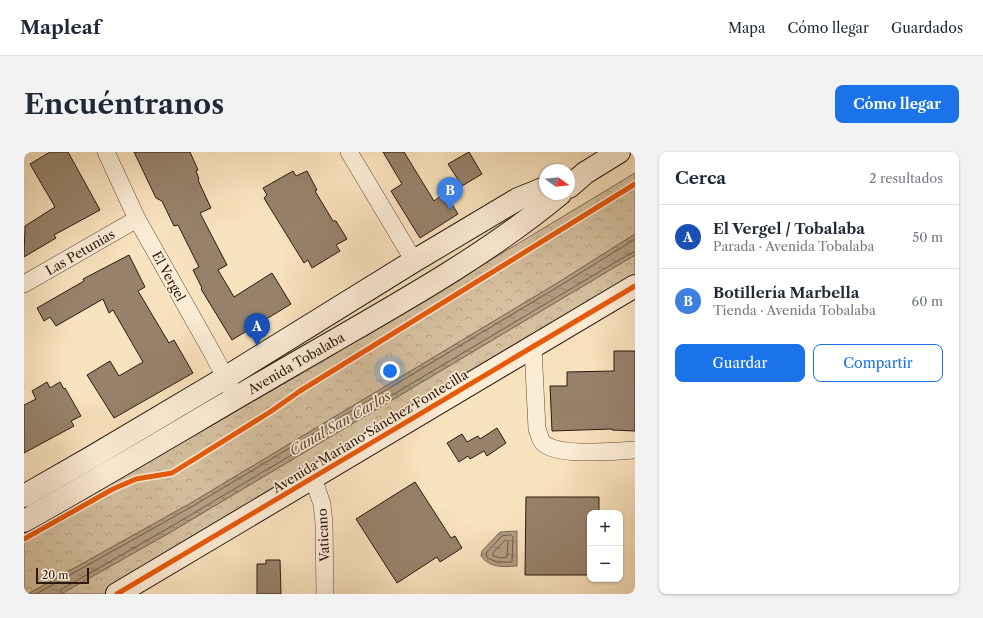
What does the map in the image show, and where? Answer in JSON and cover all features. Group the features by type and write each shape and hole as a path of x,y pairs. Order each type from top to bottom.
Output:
{"main road":[{"path":"575,179 619,152"},
{"name":"Avenida Tobalaba","path":"24,496 225,378 518,198 539,190"},
{"name":"Avenida Tobalaba","path":"24,521 104,477 428,286 528,220 553,200"},
{"name":"Avenida Mariano Sánchez Fontecilla","path":"117,594 635,286"}],"street":[{"name":"El Vergel","path":"106,152 137,219 236,398"},
{"path":"349,152 414,261"},
{"name":"Las Petunias","path":"24,284 137,219"},
{"path":"533,347 537,429 541,442 550,448 570,451 635,450"},
{"name":"Vaticano","path":"312,478 322,504 324,523 325,594"}],"green space":[{"path":"635,173 635,234 559,282 191,503 28,594 24,594 24,533 325,360"},
{"path":"635,255 635,275 105,594 61,594 169,533"}],"water":[{"name":"Canal San Carlos","path":"635,234 635,255 169,533 61,594 28,594 191,503 559,282"},
{"path":"517,531 517,566 493,565 488,563 481,556 482,551 500,532"}],"building":[{"path":"50,152 68,152 100,210 54,235 56,238 24,257 25,226 55,207 30,164"},
{"path":"134,152 190,152 198,170 196,171 198,180 211,208 200,213 227,265 218,270 234,297 272,273 291,304 232,340 201,289 202,288 193,270 199,267 178,225 174,226 162,201 156,198"},
{"path":"383,152 404,152 434,201 445,193 458,214 420,238 391,191 402,184"},
{"path":"469,152 482,174 462,186 448,164"},
{"path":"293,171 296,176 307,171 317,190 315,191 333,221 336,221 347,239 336,245 340,251 312,268 308,260 304,263 264,198 267,195 263,188"},
{"path":"129,255 145,287 138,291 169,343 174,340 193,373 114,418 87,375 110,361 119,376 143,362 113,310 109,313 103,299 56,326 50,317 44,321 37,308 84,281 83,279"},
{"path":"614,351 635,351 635,431 612,429 552,431 550,386 567,386 567,372 614,371"},
{"path":"47,382 50,388 60,382 81,416 71,421 74,426 24,453 24,405 36,399 32,391"},
{"path":"497,428 506,443 487,456 484,451 470,459 468,456 459,462 447,443 462,434 467,442 478,436 480,439"},
{"path":"415,482 451,538 455,536 462,548 440,562 437,557 397,583 356,519"},
{"path":"526,497 599,497 599,510 587,510 587,575 525,575"},
{"path":"266,560 280,560 281,594 257,594 257,564 266,564"}],"cycle path":[{"path":"24,539 113,489 136,479 172,473 270,412 300,391 635,184"},
{"path":"117,594 635,286"}],"place":[{"name":"Botillería Marbella","path":"450,210"},
{"name":"El Vergel / Tobalaba","path":"257,346"}]}
